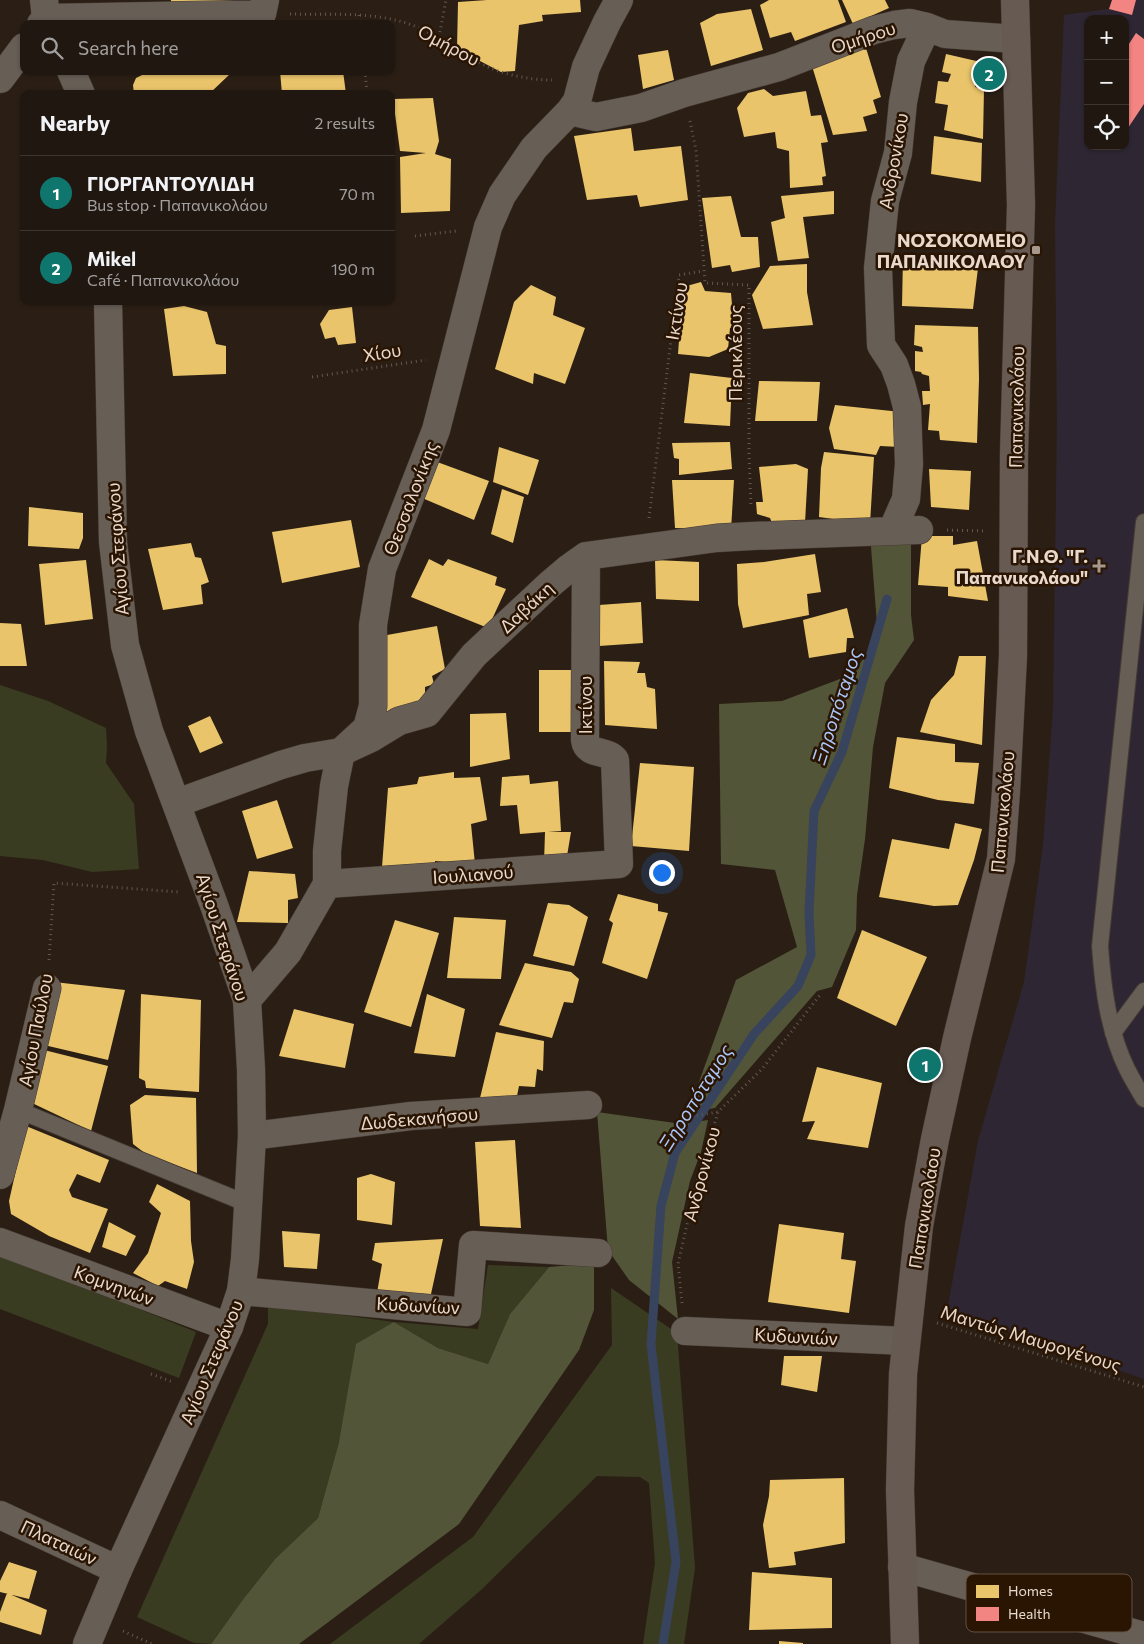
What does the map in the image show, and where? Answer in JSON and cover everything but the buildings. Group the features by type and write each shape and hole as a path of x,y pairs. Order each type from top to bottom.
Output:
{"main road":[{"name":"Παπανικολάου","path":"905,1644 900,1490 903,1374 919,1226 935,1139 957,1038 1001,859 1006,791 1013,656 1021,205 1015,0"}],"street":[{"name":"Θεσσαλονίκης","path":"341,752 368,728 373,706 373,625 382,569 436,430 488,227 502,196 534,148 570,111 577,101 586,67 602,31 619,0"},
{"path":"45,16 263,7"},
{"name":"Ομήρου","path":"570,111 596,117 641,108 684,93 779,67 874,30 894,25 910,23 945,34 1016,39"},
{"name":"Ανδρονίκου","path":"892,531 906,499 909,464 906,407 894,364 881,345 878,268 885,201 898,153 903,102 911,61 927,27"},
{"path":"0,79 20,52"},
{"path":"73,75 79,90"},
{"name":"Αγίου Στεφάνου","path":"87,1644 118,1570 229,1327 241,1291 245,1259 252,1136 251,1069 246,1000 210,894 149,732 125,645 113,542 108,305"},
{"path":"586,556 717,538 919,530"},
{"name":"Δαβάκη","path":"177,803 281,765 305,758 341,752 371,738 399,721 427,713 474,655 549,585 586,556"},
{"name":"Ικτίνου","path":"586,556 585,740 588,748 608,754 615,760 619,864"},
{"path":"246,1000 288,952 327,884 327,851 334,786 341,752"},
{"name":"Ιουλιανού","path":"327,884 619,864"},
{"name":"Αγίου Παύλου","path":"0,1175 18,1110 47,988"},
{"name":"Δωδεκανήσου","path":"252,1136 411,1116 588,1105"},
{"name":"Κομνηνών","path":"0,1242 229,1327"},
{"name":"Κυδωνίων","path":"241,1291 467,1312 473,1245 598,1253"},
{"name":"Κυδωνιών","path":"686,1331 906,1341"},
{"name":"Πλαταιών","path":"0,1514 118,1570"},
{"path":"902,1567 966,1585"},
{"path":"1130,1632 1144,1636"}],"lane":[{"path":"1144,522 1100,946 1103,983 1113,1032 1127,1069 1144,1099"},
{"path":"1113,1032 1144,991"},
{"path":"18,1110 248,1204"}],"path":[{"path":"439,37 446,0"},
{"name":"Ομήρου","path":"263,7 378,16 400,21 439,37 469,57 501,72 536,80 560,80 581,85"},
{"path":"359,15 360,20"},
{"path":"365,75 367,90"},
{"path":"684,93 696,150 703,270"},
{"path":"415,236 488,227"},
{"name":"Περικλέους","path":"703,270 705,284 749,286 749,454 752,536"},
{"name":"Ικτίνου","path":"646,548 679,275 703,270"},
{"name":"Χίου","path":"312,376 456,355"},
{"path":"919,530 1014,531"},
{"name":"Αγίου Παύλου","path":"47,988 54,882 210,894"},
{"name":"Ανδρονίκου","path":"686,1331 678,1264 695,1189 718,1112 762,1069 820,995"},
{"path":"682,1118 718,1112"},
{"name":"Μαντώς Μαυρογένους","path":"909,1314 1144,1387"}],"shaded area":[{"name":"Γ.Ν.Θ. \"Γ. Παπανικολάου\"","path":"1112,0 1144,0 1144,1379 947,1311 978,1141 1024,982 1043,845 1053,709 1057,424 1055,224 1064,15 1109,9"}],"green space":[{"path":"911,533 911,615 914,640 885,683 873,747 865,839 857,895 856,930 832,987 817,991 715,1108 688,1112 736,980 797,947 775,870 721,864 719,704 782,701 853,674 878,637 870,534"},
{"path":"0,685 48,701 106,728 106,763 134,804 139,869 92,872 43,860 0,856"},
{"path":"597,1112 682,1124 708,1120 701,1152 690,1181 672,1262 678,1319 629,1280 608,1250"},
{"path":"0,1253 196,1332 179,1378 0,1309"},
{"path":"594,1263 594,1310 579,1350 459,1524 299,1644 211,1644 275,1559 318,1518 339,1442 356,1344 394,1322 438,1348 488,1364 510,1314 549,1267"},
{"path":"488,1265 549,1267 510,1314 488,1364 438,1348 394,1322 478,1329"},
{"path":"611,1288 677,1333 695,1568 684,1644 643,1644 655,1563 649,1483 640,1477 597,1476 481,1590 419,1644 330,1644 473,1537 612,1345"},
{"path":"268,1305 394,1322 339,1442 318,1518 275,1559 211,1644 194,1643 137,1617 268,1324"}],"waterway":[{"name":"Ξηροπόταμος","path":"663,1644 676,1562 651,1344 661,1206 675,1153 754,1034 798,986 811,955 809,912 814,811 842,752 887,599"}],"place":[{"name":"Mikel","path":"989,74"},
{"name":"ΝΟΣΟΚΟΜΕΙΟ ΠΑΠΑΝΙΚΟΛΑΟΥ","path":"1036,250"},
{"name":"Γ.Ν.Θ. \"Γ. Παπανικολάου\"","path":"1099,566"},
{"name":"ΓΙΟΡΓΑΝΤΟΥΛΙΔΗ","path":"925,1065"}]}
